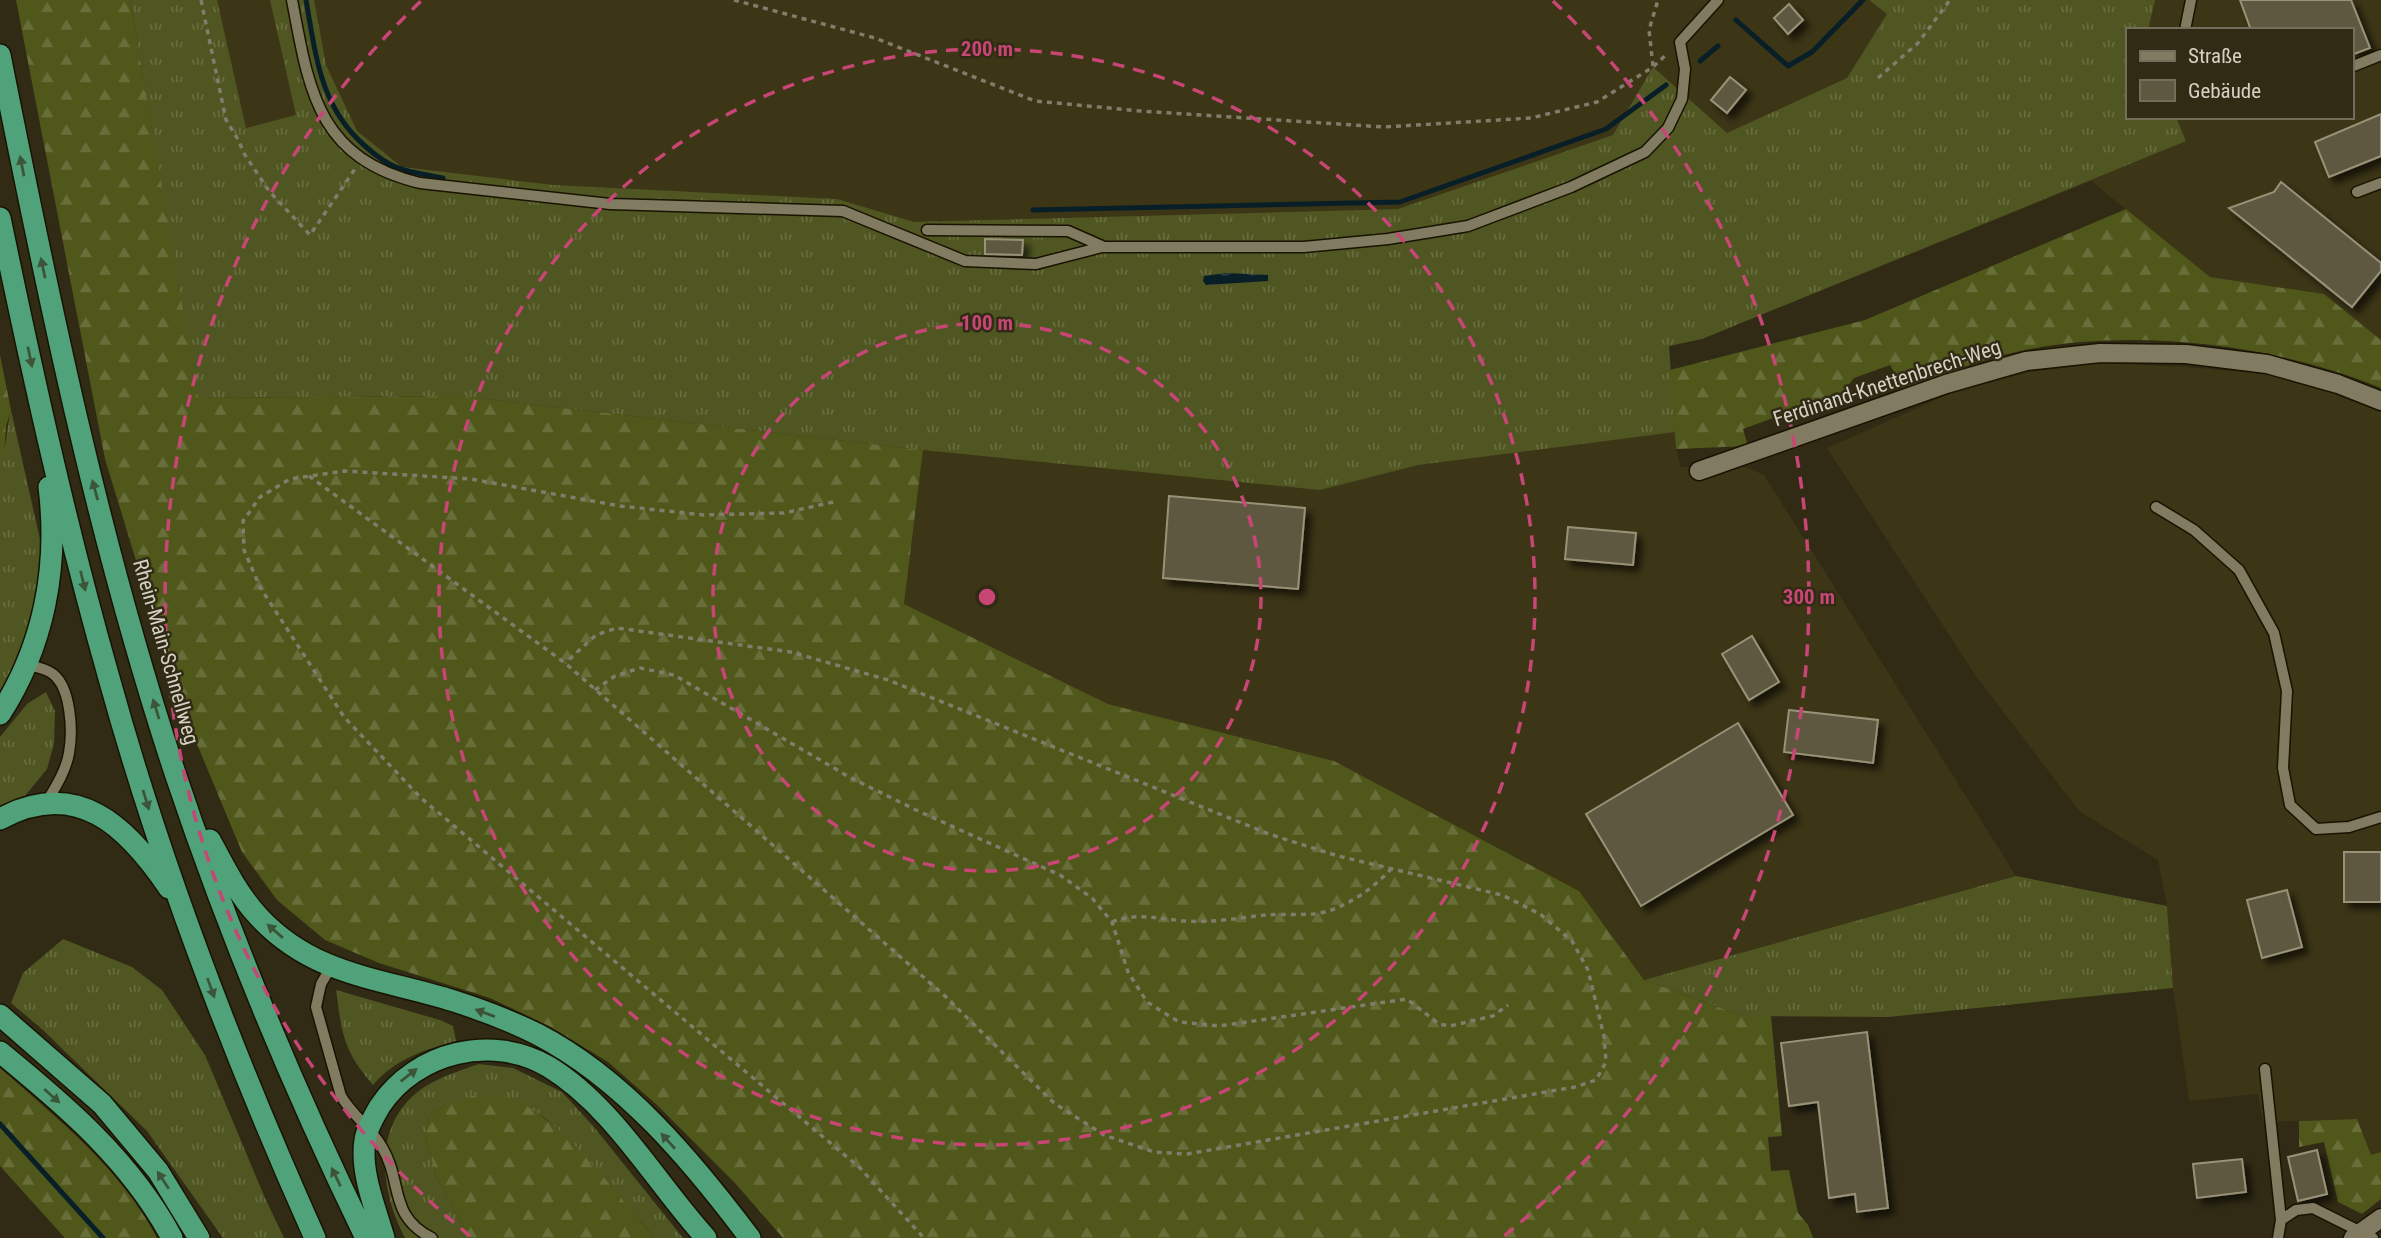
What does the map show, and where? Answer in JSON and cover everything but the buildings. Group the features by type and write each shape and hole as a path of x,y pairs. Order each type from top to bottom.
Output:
{"highway":[{"name":"Rhein-Main-Schnellweg","path":"0,55 35,233 81,436 133,633 176,774 220,899 268,1022 315,1132 366,1238"},
{"path":"0,218 49,444 109,680 149,811 187,924 244,1073 315,1238"},
{"path":"0,714 26,664 46,604 53,550 45,459 49,444"},
{"path":"176,774 243,898 292,946 331,967 454,1001 535,1033 589,1065 649,1120 714,1192 750,1238"},
{"path":"0,819 30,806 46,804 92,810 120,827 162,877 174,895 187,924"},
{"path":"0,1015 102,1104 158,1171 199,1238"},
{"path":"384,1238 366,1169 365,1140 377,1111 406,1076 431,1061 461,1052 498,1051 515,1054 547,1066 595,1104 706,1238"},
{"path":"0,1052 102,1140 139,1186 172,1238"},
{"path":"714,1192 764,1238"},
{"path":"679,1208 697,1238"}],"street":[{"name":"Ferdinand-Knettenbrech-Weg","path":"1699,471 1947,384 2026,361 2100,353 2186,355 2267,364 2338,384 2381,401"},
{"path":"2363,1236 2381,1218"}],"lane":[{"path":"292,0 304,67 315,102 335,133 362,158 389,174 420,183 610,204 843,211 965,261 1036,264 1102,247 1304,247 1388,239 1468,226 1571,187 1645,152 1668,128 1682,99 1685,69 1680,42 1718,0"},
{"path":"2185,28 2191,0"},
{"path":"2353,66 2381,55"},
{"path":"2357,192 2381,183"},
{"path":"927,230 1068,231 1102,247"},
{"path":"2156,507 2194,530 2239,570 2274,633 2287,691 2283,768 2290,805 2316,829 2349,827 2381,817"},
{"path":"26,664 42,668 54,675 60,682 68,703 71,728 69,754 46,804"},
{"path":"331,967 321,984 316,1007 341,1096 385,1153 402,1212 412,1226 432,1238"},
{"path":"2265,1069 2281,1220 2278,1238"},
{"path":"2281,1220 2296,1210 2314,1208 2363,1236"}],"path":[{"path":"201,0 226,120 269,191 310,235 362,158"},
{"path":"734,0 875,38 1035,101 1140,111 1384,127 1531,118 1597,102 1653,67 1680,42"},
{"path":"1653,67 1649,30 1658,0"},
{"path":"1878,78 1918,43 1950,0"},
{"path":"833,502 785,513 704,515 620,506 471,479 344,471 290,479 260,497 243,521 244,550 260,587 344,717 421,798 860,1168 924,1238"},
{"path":"309,476 565,663 945,996 1054,1103 1104,1135 1154,1152 1187,1154 1575,1087 1596,1080 1606,1062 1604,1036 1588,970 1572,941 1540,914 1502,895 1338,856 1269,834 888,680 790,652 617,628 596,635 565,663"},
{"path":"595,690 615,676 640,668 674,674 851,778 1060,875 1092,898 1112,922 1128,972 1147,1002 1179,1021 1219,1026 1407,999 1439,1024 1450,1026 1493,1016 1508,1005"},
{"path":"1112,922 1136,915 1210,921 1317,914 1341,906 1378,883 1391,869"}],"shaded area":[{"path":"130,0 2381,0 2381,340 2324,294 2210,277 2091,181 1702,339 1669,346 1676,449 1681,467 1743,466 1764,475 2016,876 1644,980 1579,891 1334,761 1108,704 904,604 923,450 461,396"},
{"path":"2101,363 2267,374 2338,395 2381,412 2381,1152 2371,1155 2357,1119 2263,1122 2258,1094 2189,1101 2173,988 2167,906 2158,860 2079,811 1976,676 1827,448 1947,395 2029,372"}],"green space":[{"path":"16,0 130,0 198,398 461,396 923,450 904,604 1108,704 1334,761 1579,891 1644,980 1743,1016 1771,1016 1782,1136 1768,1137 1771,1171 1789,1170 1798,1213 1808,1225 1813,1238 783,1238 735,1183 656,1104 608,1062 551,1027 490,998 379,963 325,940 277,900 242,852 179,701 105,459"},
{"path":"130,0 217,0 246,128 296,115 270,0 314,0 326,65 357,131 402,167 553,185 837,199 914,222 1398,209 1613,135 1653,67 1727,133 1847,78 1887,14 1869,0 2155,0 2148,28 2126,28 2126,119 2177,119 2186,141 1702,339 1669,346 1675,432 1418,465 1320,490 923,450 461,396 197,398"},
{"path":"2126,209 2210,277 2324,294 2381,340 2381,388 2295,360 2250,351 2203,344 2109,340 2020,351 1946,373 1904,390 1890,365 1854,378 1842,393 1743,429 1748,446 1676,449 1670,370 1865,320"},
{"path":"0,355 11,410 6,426 4,454 0,458"},
{"path":"11,410 41,544 37,594 30,624 13,668 0,691 0,458"},
{"path":"46,692 55,711 54,744 47,769 24,797 0,810 0,737 27,704"},
{"path":"2016,876 2167,906 2173,988 1888,1017 1743,1016 1644,980"},
{"path":"63,939 132,967 162,990 205,1055 284,1238 223,1238 147,1131 43,1030 11,1003 23,973"},
{"path":"336,990 440,1020 453,1026 456,1041 400,1062 373,1085 355,1062 346,1041"},
{"path":"479,1064 513,1068 562,1092 594,1127 683,1238 655,1238 574,1145 544,1117 505,1097 443,1107 429,1116 425,1135 436,1176 469,1238 405,1238 396,1220 386,1180 385,1160 394,1122 405,1105 427,1085"},
{"path":"0,1068 66,1126 107,1167 142,1213 157,1238 65,1238 0,1166"},
{"path":"473,1096 506,1097 526,1106 546,1120 586,1158 655,1238 469,1238 436,1176 425,1135 429,1116 443,1107"},
{"path":"2357,1119 2371,1155 2381,1152 2381,1199 2362,1214 2338,1202 2324,1142 2299,1147 2299,1121"}],"water":[{"path":"1226,273 1268,275 1268,281 1206,285 1203,281 1204,276"}],"waterway":[{"path":"306,0 322,79 338,115 350,131 384,161 402,169 443,178"},
{"path":"1736,20 1788,66 1812,52 1863,0"},
{"path":"1700,61 1718,46"},
{"path":"1033,210 1400,202 1606,129 1666,85"},
{"path":"0,1124 103,1238"}]}
